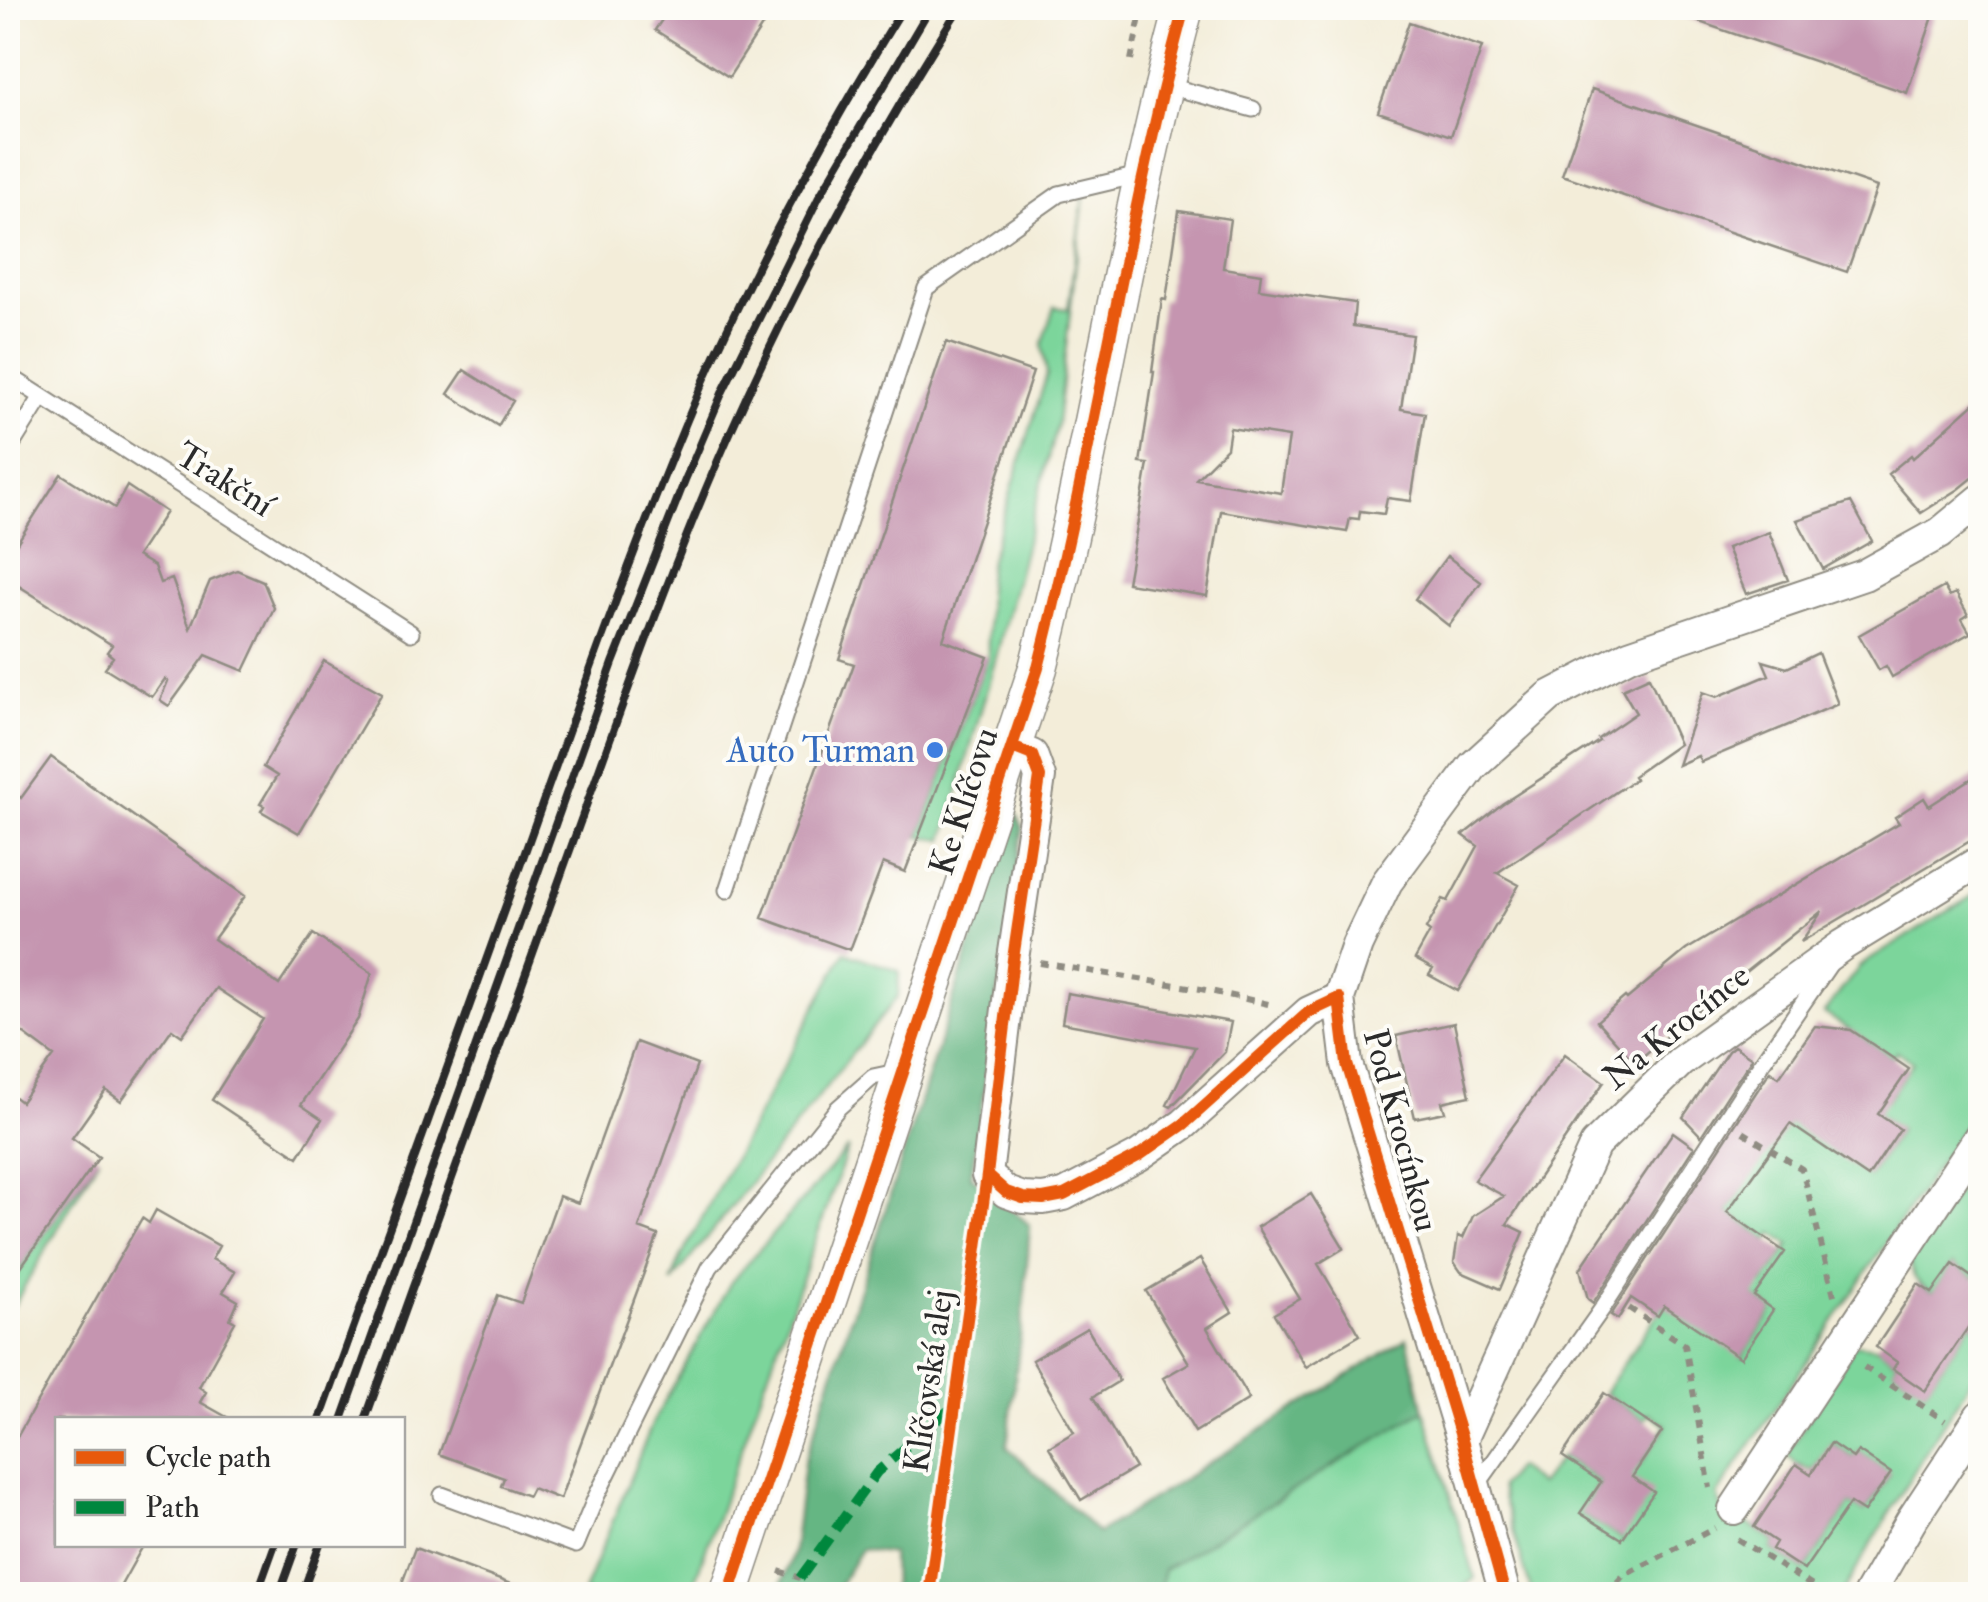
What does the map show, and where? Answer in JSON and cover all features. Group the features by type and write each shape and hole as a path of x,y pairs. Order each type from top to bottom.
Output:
{"street":[{"name":"Ke Klíčovu","path":"730,1594 1038,668 1143,174 1184,8"},
{"name":"Pod Krocínkou","path":"1506,1594 1346,1064 1338,998 1357,945 1387,882 1472,766 1550,696 1629,655 1864,575 1940,533 1980,500"},
{"name":"Pod Krocínkou","path":"1012,747 1032,755 1040,777 1012,959 987,1175 1006,1192 1043,1199 1064,1194 1138,1156 1184,1124 1309,1012 1338,998"},
{"name":"Na Krocínce","path":"1462,1440 1594,1145 1680,1062 1843,945 1980,861"},
{"path":"1724,1516 1980,1136"},
{"path":"1868,1594 1980,1416"}],"lane":[{"path":"1164,84 1252,109"},
{"path":"727,890 926,288 1059,194 1143,174"},
{"name":"Trakční","path":"8,375 410,633"},
{"path":"8,451 41,398"},
{"path":"1474,1489 1611,1296 1843,945"},
{"path":"442,1495 576,1544 710,1267 838,1108 873,1077 905,1070"}],"path":[{"path":"1012,959 1201,989 1309,1012"},
{"path":"1744,1132 1802,1169 1842,1345 1950,1424"},
{"path":"1626,1306 1685,1345 1724,1516 1825,1594"},
{"path":"1606,1594 1624,1576 1724,1516"},
{"path":"778,1571 800,1578"}],"green space":[{"path":"1084,193 1057,424 944,840 919,836 988,657 990,559 1047,374 1042,346 1054,307 1068,309"},
{"path":"1014,809 1023,828 971,1176 1030,1225 1007,1447 1098,1533 1407,1338 1424,1410 1163,1570 1160,1594 893,1594 892,1554 861,1549 834,1594 778,1594 793,1552 804,1463"},
{"path":"1974,895 1980,905 1980,1103 1717,1495 1721,1506 1776,1542 1772,1549 1804,1570 1850,1503 1864,1512 1890,1474 1859,1451 1853,1458 1832,1443 1813,1471 1796,1464 1787,1454 1855,1344 1876,1347 1897,1362 1894,1369 1925,1390 1971,1323 1980,1330 1980,1366 1842,1594 1532,1594 1500,1487 1517,1467 1539,1485 1562,1456 1601,1482 1581,1514 1622,1539 1616,1466 1641,1464 1666,1425 1649,1413 1644,1420 1604,1393 1684,1274 1742,1357 1773,1310 1739,1286 1763,1283 1790,1245 1773,1233 1768,1240 1727,1212 1808,1092 1868,1177 1900,1130 1863,1104 1887,1101 1913,1062 1897,1051 1892,1058 1824,1013 1860,966"},
{"path":"845,952 899,971 898,996 671,1283 681,1257"},
{"path":"848,1148 690,1594 583,1594 653,1422 731,1282"},
{"path":"99,1157 8,1315 8,1285"},
{"path":"1977,1165 1980,1272 1975,1279 1953,1264 1933,1293 1916,1280 1910,1260"},
{"path":"1424,1410 1475,1578 1455,1594 1160,1594 1162,1571"}],"building":[{"path":"670,8 774,8 729,77 655,30"},
{"path":"1671,8 1936,8 1907,93 1670,12"},
{"path":"1409,22 1482,47 1451,136 1378,112"},
{"path":"1592,89 1877,187 1847,272 1562,175"},
{"path":"1179,211 1230,219 1223,268 1261,274 1259,289 1355,303 1353,326 1412,335 1401,409 1425,413 1411,501 1387,498 1384,514 1360,511 1359,519 1350,518 1347,532 1221,511 1207,596 1127,583 1148,464 1140,463 1162,299 1166,300","holes":["1230,428 1289,437 1281,493 1196,479 1227,448"]},
{"path":"946,342 1033,372 943,640 988,657 905,872 883,863 850,950 762,918 854,664 839,659"},
{"path":"464,370 513,401 498,426 448,394"},
{"path":"1980,398 1980,472 1921,513 1888,474 1911,455 1913,458"},
{"path":"61,474 115,508 127,486 166,512 137,556 154,566 160,583 172,579 190,628 210,581 237,570 263,581 274,608 244,671 206,655 169,706 160,700 168,681 165,679 152,697 105,668 113,657 107,652 112,645 8,579 8,557"},
{"path":"1851,502 1872,541 1823,569 1797,520"},
{"path":"1769,532 1788,580 1746,594 1727,548"},
{"path":"1447,556 1481,582 1449,626 1415,599"},
{"path":"1944,587 1949,596 1956,593 1968,615 1962,619 1970,633 1892,677 1886,666 1879,670 1859,635"},
{"path":"1818,653 1838,704 1701,762 1698,756 1678,765 1703,692 1717,697 1769,675 1763,661 1787,668"},
{"path":"324,661 382,693 299,833 261,811 264,806 260,804 277,776 263,767"},
{"path":"1649,677 1679,744 1633,776 1635,779 1497,873 1519,885 1458,991 1429,975 1433,969 1415,959 1430,932 1426,929 1443,899 1448,901 1478,846 1463,835 1636,713 1622,689"},
{"path":"51,757 245,896 214,939 279,985 313,934 372,973 358,1019 301,1105 322,1119 298,1157 212,1100 263,1019 216,988 182,1036 172,1029 121,1101 106,1090 72,1138 99,1157 8,1285 8,1092 21,1102 54,1056 8,1022 8,789 21,798"},
{"path":"1980,773 1980,835 1801,942 1822,911 1635,1063 1597,1021 1686,950 1899,823 1895,817 1924,798 1929,806"},
{"path":"1067,993 1231,1022 1225,1052 1171,1107 1167,1105 1195,1047 1062,1023"},
{"path":"1454,1023 1470,1096 1442,1102 1445,1112 1415,1118 1396,1036"},
{"path":"1815,1026 1851,1030 1909,1069 1878,1114 1900,1129 1868,1177 1790,1124 1727,1212 1785,1252 1754,1296 1773,1310 1741,1358 1664,1306 1658,1316 1631,1298 1618,1319 1611,1315 1770,1071 1779,1077"},
{"path":"636,1042 697,1065 639,1228 658,1235 560,1499 532,1488 528,1496 501,1486 504,1478 439,1454 498,1295 521,1303 559,1196 578,1203"},
{"path":"1734,1046 1752,1058 1701,1136 1683,1117"},
{"path":"1565,1054 1604,1082 1507,1224 1524,1232 1500,1289 1461,1272 1454,1262 1458,1236 1463,1238 1473,1216 1504,1196 1474,1180"},
{"path":"1673,1132 1694,1147 1593,1303 1588,1299 1580,1269"},
{"path":"1311,1194 1344,1248 1318,1264 1360,1335 1306,1367 1274,1314 1300,1299 1257,1227"},
{"path":"156,1210 219,1246 212,1259 235,1272 223,1292 238,1301 230,1319 235,1322 199,1387 206,1392 200,1402 227,1417 55,1417 55,1547 142,1547 116,1594 8,1594 8,1453 142,1218 149,1223"},
{"path":"1200,1259 1232,1312 1207,1328 1249,1399 1195,1432 1163,1378 1189,1363 1146,1291"},
{"path":"1953,1264 1980,1283 1980,1330 1971,1323 1925,1391 1893,1369 1897,1362 1876,1347 1918,1284 1932,1293"},
{"path":"1087,1328 1119,1381 1093,1397 1135,1468 1081,1500 1049,1447 1074,1432 1032,1360"},
{"path":"1604,1393 1662,1432 1632,1477 1654,1492 1622,1539 1580,1513 1601,1482 1562,1456"},
{"path":"1831,1443 1853,1458 1858,1451 1891,1473 1864,1512 1850,1503 1804,1570 1772,1549 1776,1542 1754,1527 1796,1464 1811,1474"},
{"path":"415,1548 532,1592 532,1594 398,1594"}],"railway":[{"path":"321,1417 587,679 677,445 770,242 903,8"},
{"path":"343,1417 613,663 685,480 723,391 819,197 930,8"},
{"path":"366,1417 631,682 697,511 745,400 819,249 959,8"},
{"path":"257,1594 274,1547"},
{"path":"279,1594 296,1547"},
{"path":"302,1594 319,1547"}],"marked path":[{"path":"800,1578 877,1472 956,1404"}],"cycle path":[{"path":"729,1594 1038,668 1144,172 1184,8"},
{"name":"Klíčovská alej","path":"929,1594 1040,777 1032,755 1012,747"},
{"path":"987,1175 1006,1192 1023,1198 1064,1195 1138,1156 1184,1124 1309,1012 1339,998 1347,1064 1505,1594"}],"place":[{"name":"Auto Turman","path":"935,750"}]}
